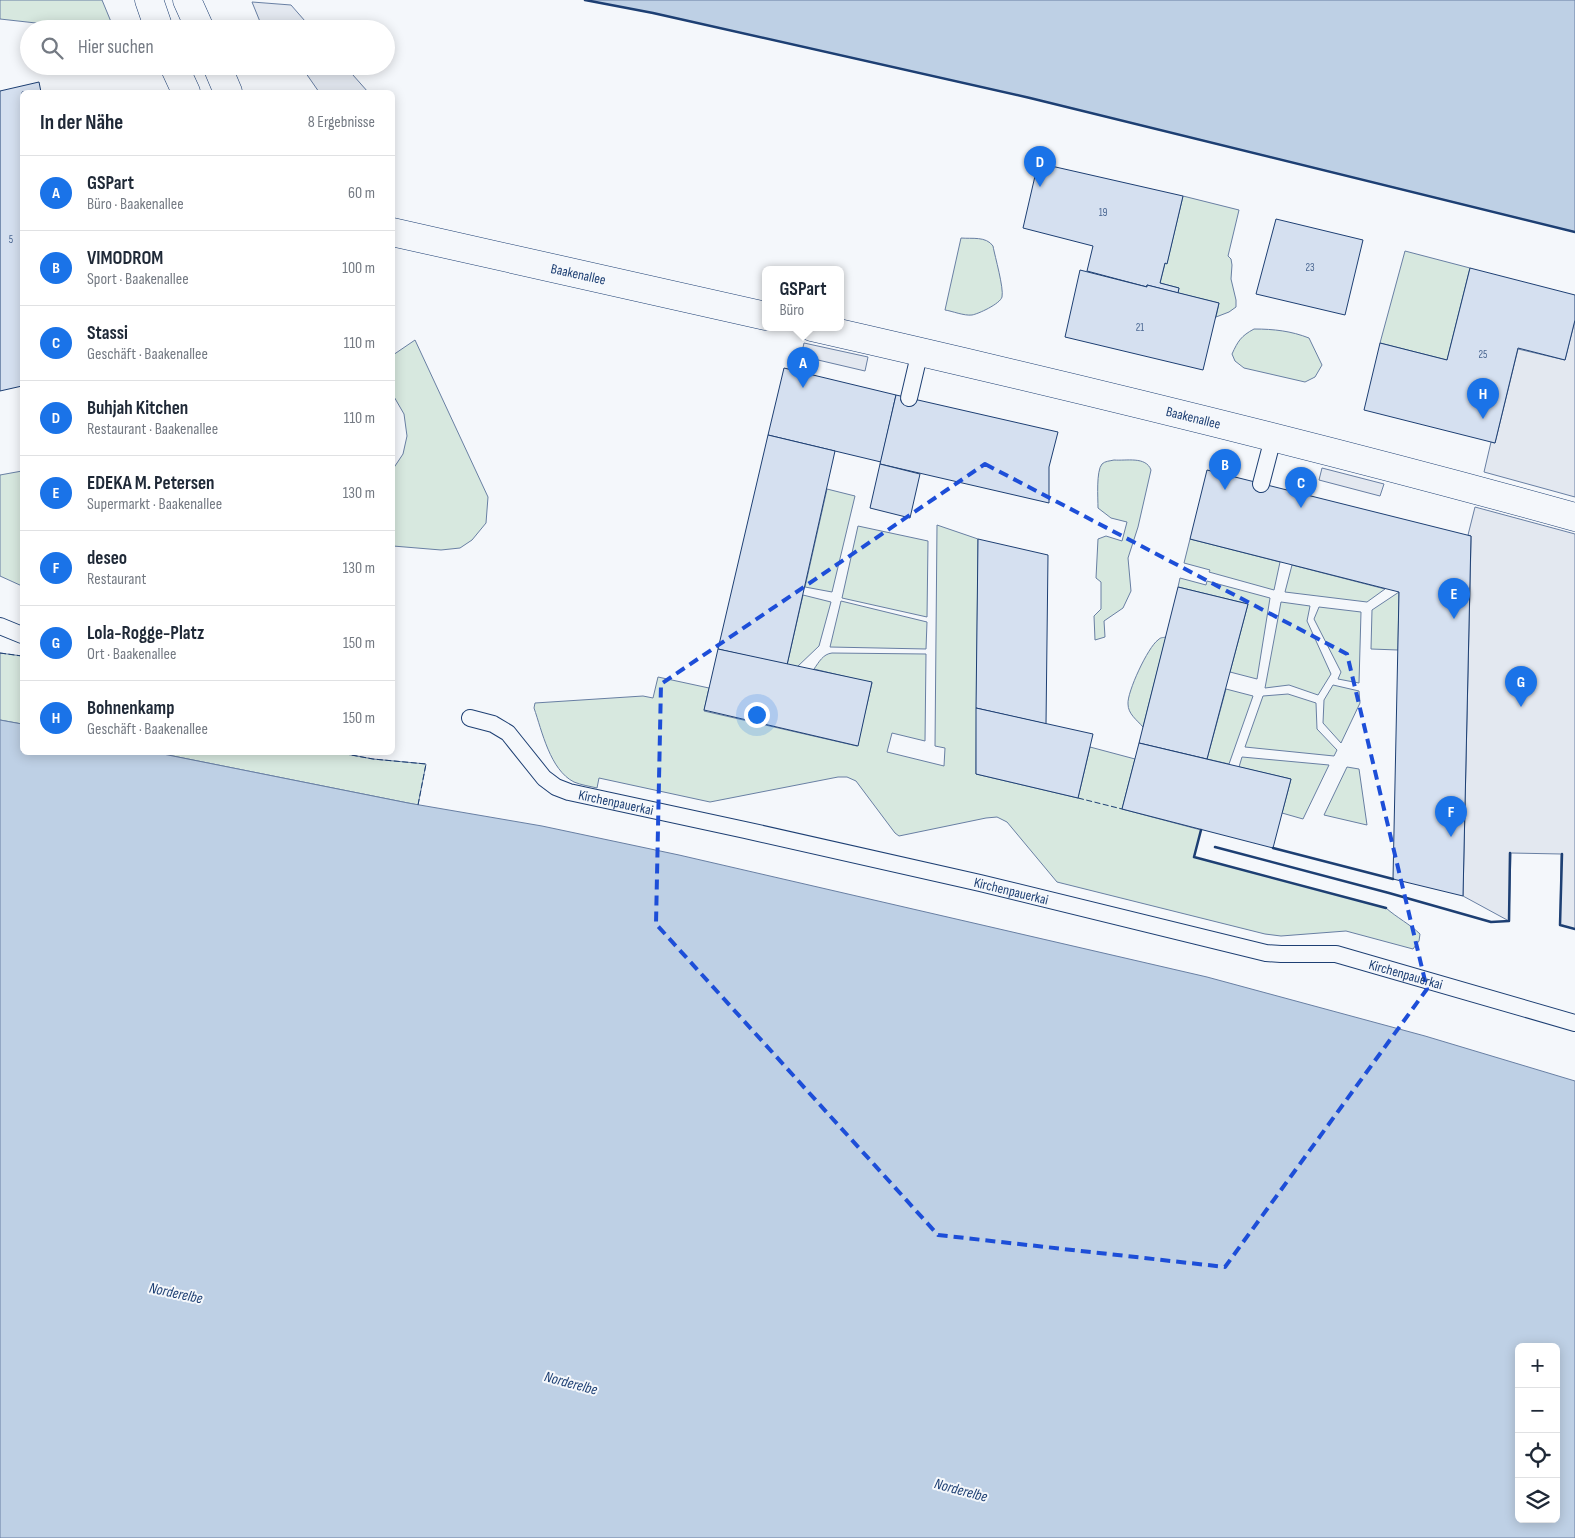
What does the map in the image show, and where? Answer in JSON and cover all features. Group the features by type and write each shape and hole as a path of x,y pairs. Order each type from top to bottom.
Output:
{"street":[{"path":"149,0 156,20"},
{"path":"186,0 196,20"},
{"path":"178,75 185,90"},
{"path":"221,75 227,90"},
{"name":"Baakenallee","path":"395,233 762,315"},
{"name":"Baakenallee","path":"830,331 920,351 1273,438 1575,517"}],"lane":[{"path":"909,398 920,351"},
{"path":"1261,484 1273,438"},
{"path":"0,626 20,634"},
{"name":"Kirchenpauerkai","path":"470,718 493,724 508,733 544,778 556,787 570,792 980,883 1266,953 1336,954 1575,1023"}],"highlighted area":[{"path":"985,464 1347,654 1427,989 1225,1267 938,1235 656,924 661,684"}],"shaded area":[{"path":"0,0 102,0 110,20 20,21 0,19"},
{"path":"252,2 291,5 304,20 259,20"},
{"path":"307,75 353,75 366,90 318,90"},
{"path":"1183,196 1239,210 1228,256 1231,259 1232,265 1231,279 1236,307 1216,317 1219,303 1178,293 1179,288 1160,283 1165,263 1167,263"},
{"path":"961,238 983,239 993,246 1002,287 1002,297 997,303 972,315 945,310"},
{"path":"1405,251 1470,268 1447,360 1380,343"},
{"path":"1575,320 1575,497 1484,472 1491,442 1495,443 1518,349 1565,360"},
{"path":"1254,329 1282,331 1309,338 1322,365 1315,377 1305,382 1244,368 1235,361 1232,354 1240,339"},
{"path":"415,340 488,497 486,523 472,540 460,548 441,550 395,546 395,466 403,454 407,436 404,414 395,398 395,354"},
{"path":"804,343 868,357 865,371 801,356"},
{"path":"1114,460 1140,461 1145,463 1151,470 1138,527 1128,558 1131,591 1123,608 1104,621 1105,637 1095,640 1094,616 1101,609 1101,582 1096,578 1098,539 1106,536 1122,541 1127,522 1111,518 1098,508 1100,467 1105,462"},
{"path":"1322,468 1384,484 1380,496 1319,480"},
{"path":"20,471 20,585 0,576 0,475"},
{"path":"827,489 855,496 832,592 805,587"},
{"path":"1475,507 1575,534 1575,929 1560,925 1561,854 1511,853 1509,921 1463,896 1471,541 1471,536 1468,535"},
{"path":"937,525 978,539 976,774 1078,798 1090,747 1135,759 1122,809 1201,830 1194,857 1386,908 1420,934 1419,941 1413,949 1346,931 1281,936 1265,934 1057,882 1007,822 997,817 899,836 856,781 847,777 838,777 710,802 599,778 597,788 582,785 574,782 559,769 544,738 534,708 535,703 643,696 653,698 658,677 709,688 704,711 857,746 872,683 814,669 826,655 832,653 926,654 925,741 892,733 887,752 944,766 945,748 935,746"},
{"path":"858,526 928,541 927,617 842,598"},
{"path":"1190,539 1280,562 1274,590 1184,563"},
{"path":"1292,565 1385,589 1367,602 1285,592"},
{"path":"1180,578 1206,585 1207,581 1270,598 1257,679 1230,672 1248,604 1178,587"},
{"path":"1399,592 1398,650 1371,649 1372,610"},
{"path":"803,595 831,602 819,646 797,667 787,665"},
{"path":"841,601 927,622 926,649 830,647"},
{"path":"1281,602 1310,606 1307,621 1331,674 1318,695 1289,685 1265,688"},
{"path":"1319,607 1361,612 1359,683 1338,679 1341,672 1314,619"},
{"path":"1166,637 1143,727 1133,717 1128,708 1131,690 1149,651 1159,639"},
{"path":"0,653 20,656 20,724 0,720"},
{"path":"1333,685 1359,691 1360,703 1341,743 1323,723 1324,700"},
{"path":"1226,689 1253,696 1229,764 1207,759"},
{"path":"1288,694 1316,703 1317,729 1337,750 1334,756 1245,747 1263,696"},
{"path":"168,755 351,755 426,764 418,805"},
{"path":"1242,757 1329,765 1303,819 1282,813 1291,779 1239,767"},
{"path":"1347,767 1359,769 1367,825 1324,815"}],"water":[{"path":"585,0 1575,0 1575,232 1030,98 653,13"},
{"name":"Norderelbe","path":"0,720 20,724 20,755 168,755 408,803 542,826 679,855 1207,977 1425,1036 1575,1081 1575,1538 0,1538"}],"building":[{"path":"39,82 41,90 20,90 20,386 0,391 0,91"},
{"path":"1038,163 1183,196 1167,264 1165,263 1160,283 1179,288 1178,293 1087,271 1093,246 1023,228"},
{"path":"1276,219 1363,240 1345,315 1256,294"},
{"path":"1470,268 1575,295 1575,320 1565,360 1518,348 1495,443 1364,410 1380,343 1447,360"},
{"path":"1080,270 1219,303 1203,370 1065,337"},
{"path":"784,368 896,395 881,462 768,435"},
{"path":"896,395 1058,432 1049,467 1049,503 880,464"},
{"path":"768,435 835,451 787,665 718,649"},
{"path":"880,464 920,474 910,518 870,508"},
{"path":"1207,470 1471,536 1463,896 1393,879 1399,592 1190,539"},
{"path":"978,539 1048,555 1046,724 976,708"},
{"path":"1178,587 1248,604 1207,759 1139,743"},
{"path":"718,649 872,682 858,746 704,710"},
{"path":"976,708 1093,734 1078,798 976,774"},
{"path":"1139,743 1291,779 1273,848 1122,809"}],"fence":[{"path":"0,653 20,656"},
{"path":"351,755 426,764 418,805"},
{"path":"1078,798 1122,809"}],"wall":[{"path":"585,0 653,13 1030,98 1575,232"},
{"path":"1201,830 1194,857 1386,908"},
{"path":"1215,847 1491,922 1509,921 1510,853"},
{"path":"1273,848 1393,879"},
{"path":"1562,854 1560,925 1575,929"}],"place":[{"name":"Buhjah Kitchen","path":"1040,187"},
{"name":"GSPart","path":"803,388"},
{"name":"Bohnenkamp","path":"1483,419"},
{"name":"VIMODROM","path":"1225,490"},
{"name":"Stassi","path":"1301,508"},
{"name":"EDEKA M. Petersen","path":"1454,619"},
{"name":"Lola-Rogge-Platz","path":"1521,707"},
{"name":"deseo","path":"1451,837"}]}
